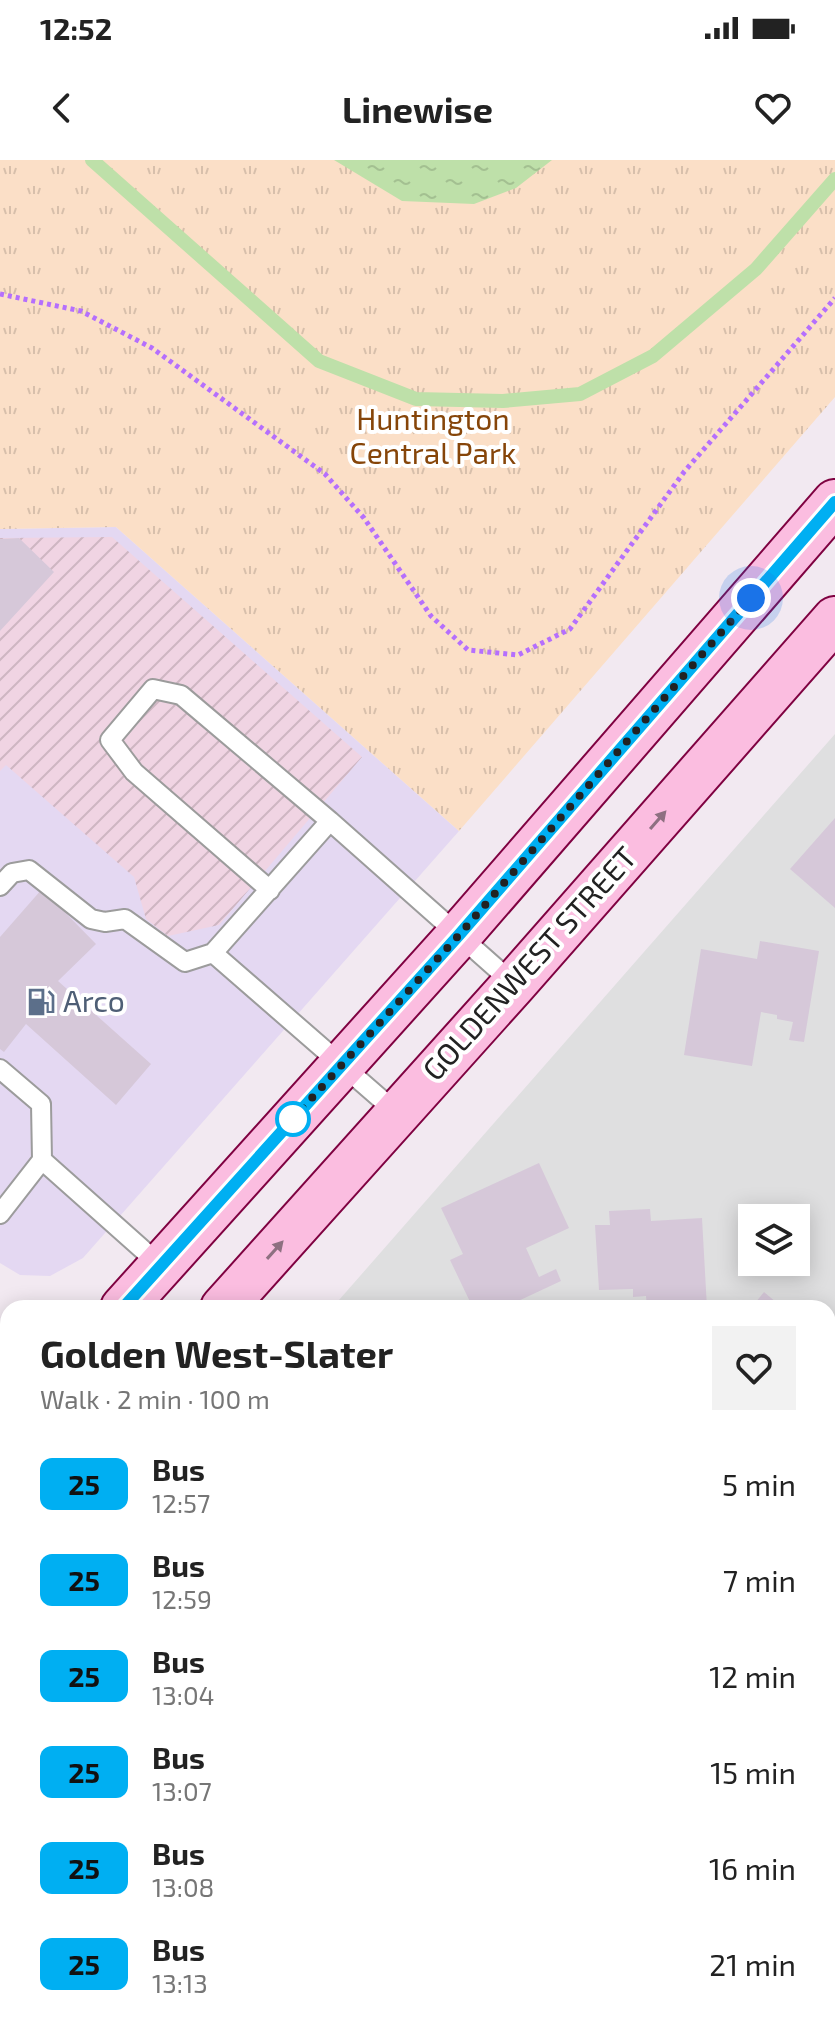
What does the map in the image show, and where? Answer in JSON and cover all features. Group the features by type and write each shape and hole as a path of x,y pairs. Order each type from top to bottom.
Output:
{"main road":[{"path":"130,1300 459,935 835,502"},
{"name":"GOLDENWEST STREET","path":"230,1300 835,619"}],"lane":[{"path":"270,890 134,772 110,740 153,689 181,695 330,821 514,984"},
{"path":"0,886 12,873 29,870 91,919 105,922 125,919 185,962 213,953 330,821"},
{"path":"213,953 397,1113"},
{"path":"0,1069 41,1104 42,1160 0,1214"},
{"path":"42,1160 160,1265"}],"path":[{"path":"0,294 81,311 152,348 325,474 364,518 431,616 468,650 518,655 570,629 684,472 835,298"}],"shaded area":[{"path":"116,527 459,831 83,1258 50,1276 20,1275 0,1263 0,529"},
{"path":"112,537 362,757 219,925 168,936 146,919 134,877 6,765 0,771 0,538"},
{"path":"835,734 835,1300 339,1300"}],"green space":[{"name":"Huntington Central Park","path":"0,160 835,160 835,397 459,831 116,527 0,529"}],"water":[{"path":"334,160 552,160 516,188 474,204 402,201"}],"building":[{"path":"19,538 54,572 0,631 0,539"},
{"path":"835,818 835,908 790,869"},
{"name":"Arco","path":"42,889 96,944 58,981 151,1064 116,1105 26,1024 4,1052 0,1049 0,937"},
{"path":"760,941 819,951 804,1042 789,1040 793,1022 761,1012 752,1066 684,1055 701,949 757,959"},
{"path":"539,1163 569,1228 526,1248 539,1277 556,1269 561,1281 520,1300 469,1300 450,1260 463,1254 441,1208"},
{"path":"650,1209 651,1221 702,1218 707,1300 646,1300 646,1296 633,1297 633,1289 599,1290 595,1225 610,1225 609,1211"},
{"path":"764,1292 774,1300 758,1300"}],"waterway":[{"path":"92,160 319,361 416,399 503,401 580,394 653,356 756,269 835,179"}],"bus line":[{"name":"25","path":"130,1300 459,935 835,502"}],"place":[{"name":"Arco","path":"41,1002"}],"route":[{"path":"293,1119 459,935 751,598"}]}
